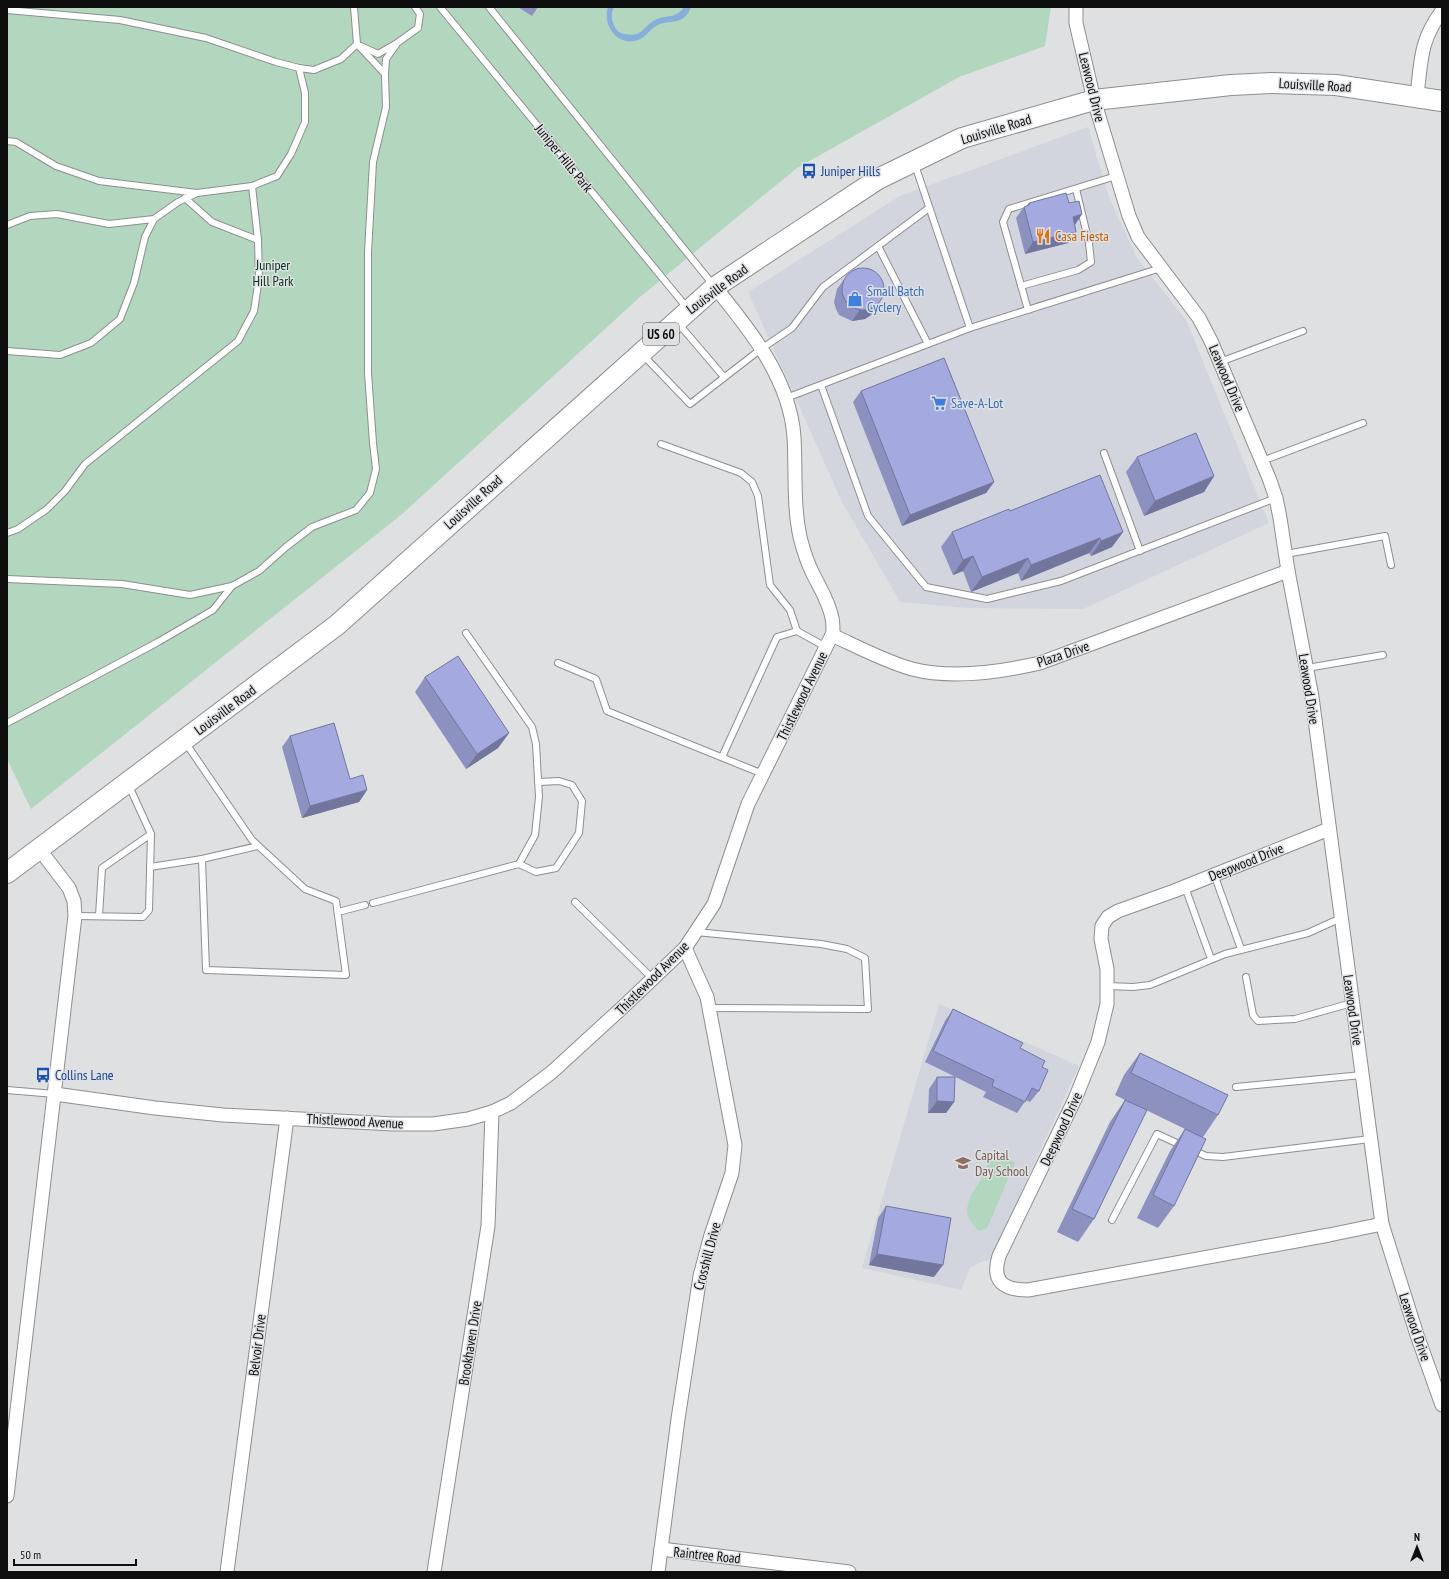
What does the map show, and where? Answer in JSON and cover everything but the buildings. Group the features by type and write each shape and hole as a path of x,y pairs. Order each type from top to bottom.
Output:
{"main road":[{"name":"Louisville Road","path":"7,873 40,850 337,625 640,352 715,287 878,179 962,138 1094,100 1231,85 1272,83 1336,85 1442,101"}],"street":[{"name":"Leawood Drive","path":"1076,7 1076,23 1094,100 1129,216 1138,237 1199,318 1220,362 1276,498 1288,572 1307,668 1382,1224 1417,1335 1442,1405"},
{"path":"1416,96 1422,48 1428,34 1442,11"},
{"name":"Thistlewood Avenue","path":"55,1094 162,1109 223,1115 394,1124 433,1124 468,1119 492,1112 511,1103 552,1072 685,948 714,904 748,804 832,635 832,619 829,604 805,556 800,536 796,501 794,436 786,398 779,381 761,349 736,313 715,287"},
{"name":"Plaza Drive","path":"832,635 886,660 912,669 962,673 1015,669 1040,663 1288,572"},
{"name":"Deepwood Drive","path":"1329,829 1118,911 1108,917 1102,926 1101,939 1108,986 1104,1023 1092,1060 1070,1111 999,1256 996,1266 996,1274 998,1280 1004,1285 1019,1290 1028,1290 1382,1224"},
{"path":"7,1496 75,916 74,901 69,888 40,850"},
{"name":"Crosshill Drive","path":"658,1572 680,1403 700,1276 711,1234 732,1173 734,1145 707,997 685,948"},
{"name":"Brookhaven Drive","path":"434,1572 488,1226 492,1112"},
{"name":"Belvoir Drive","path":"227,1572 287,1118"},
{"name":"Raintree Road","path":"661,1549 849,1572"}],"lane":[{"path":"354,7 357,44 385,74"},
{"path":"357,44 378,54 397,43 418,28 420,14 415,7"},
{"name":"Juniper Hills Park","path":"440,7 682,315 724,378"},
{"path":"490,7 715,287"},
{"path":"7,10 120,20 206,38 276,62 314,70 341,59 357,44"},
{"path":"7,579 122,584 190,595 232,586 259,571 286,547 312,527 356,510 370,493 376,469 372,443 368,373 368,252 372,162 386,107 386,59 397,43"},
{"path":"7,141 16,142 56,166 99,181 197,193 252,186 277,176 291,154 305,122 306,93 299,68"},
{"path":"913,162 970,328"},
{"path":"1028,310 1003,222 1009,209 1116,176"},
{"path":"7,533 18,529 47,509 65,490 85,464 238,341 254,311 259,278 258,240 252,186"},
{"path":"1021,286 1078,270 1091,262 1089,243 1076,189"},
{"path":"7,225 30,216 56,214 109,224 154,219 185,198 197,193"},
{"path":"185,198 212,222 258,240"},
{"path":"640,352 690,404 761,349 792,328 823,287 929,208"},
{"path":"7,351 60,355 91,343 120,319 134,282 145,238 154,219"},
{"path":"878,246 928,344"},
{"path":"786,398 970,328 1161,268"},
{"path":"1220,362 1303,331"},
{"path":"821,385 868,516 926,587 987,599 1060,581 1276,498"},
{"path":"1262,461 1363,423"},
{"path":"661,444 741,473 752,482 758,496 770,585 790,610 797,631 826,647"},
{"path":"1104,453 1140,551"},
{"path":"1286,554 1385,536 1391,565"},
{"path":"7,722 158,642 214,610 232,586"},
{"path":"722,757 777,637 797,631"},
{"path":"466,633 532,727 536,744 539,797 535,835 519,864"},
{"path":"1307,668 1383,655"},
{"path":"558,663 596,679 607,712 763,774"},
{"path":"184,741 252,840 305,889 336,901 346,975 206,970 202,859"},
{"path":"373,903 519,864 536,872 556,868 579,833 582,801 572,785 559,781 538,782"},
{"path":"75,916 143,917 149,910 151,834 127,784"},
{"path":"99,916 102,868 151,834"},
{"path":"150,867 202,859 258,846"},
{"path":"1214,874 1241,949"},
{"path":"1185,886 1211,959"},
{"path":"575,902 653,978"},
{"path":"338,912 365,905"},
{"path":"1108,986 1133,987 1150,985 1211,959 1241,949 1308,934 1341,918"},
{"path":"696,932 821,944 847,949 865,958 868,1009 709,1008"},
{"path":"1246,977 1253,1015 1258,1021 1295,1019 1352,1003"},
{"path":"1236,1087 1362,1075"},
{"path":"7,1090 55,1094"},
{"path":"1112,1220 1156,1134 1206,1156 1223,1157 1370,1138"}],"shaded area":[{"path":"1088,127 1109,197 1137,258 1186,320 1269,523 1083,609 967,608 900,602 842,502 748,292 900,196"},
{"name":"Capital Day School","path":"939,1004 1079,1066 990,1260 983,1261 970,1268 961,1290 862,1268"}],"green space":[{"name":"Juniper Hill Park","path":"7,7 1051,7 1045,46 959,77 797,168 640,297 401,515 31,809 7,759"},
{"path":"1000,1153 1015,1163 987,1228 979,1231 968,1216 967,1211 969,1200 983,1176 988,1162 995,1154"}],"water":[{"path":"608,7 614,7 612,18 617,30 621,33 631,35 640,33 657,19 675,15 684,7 691,7 685,17 677,21 658,25 641,39 631,41 618,38 613,33 607,21"}],"place":[{"name":"Juniper Hills","path":"809,171"},
{"name":"Casa Fiesta","path":"1043,236"},
{"name":"Small Batch Cyclery","path":"855,299"},
{"name":"Save-A-Lot","path":"939,403"},
{"name":"Collins Lane","path":"43,1075"},
{"name":"Capital Day School","path":"963,1163"}]}
